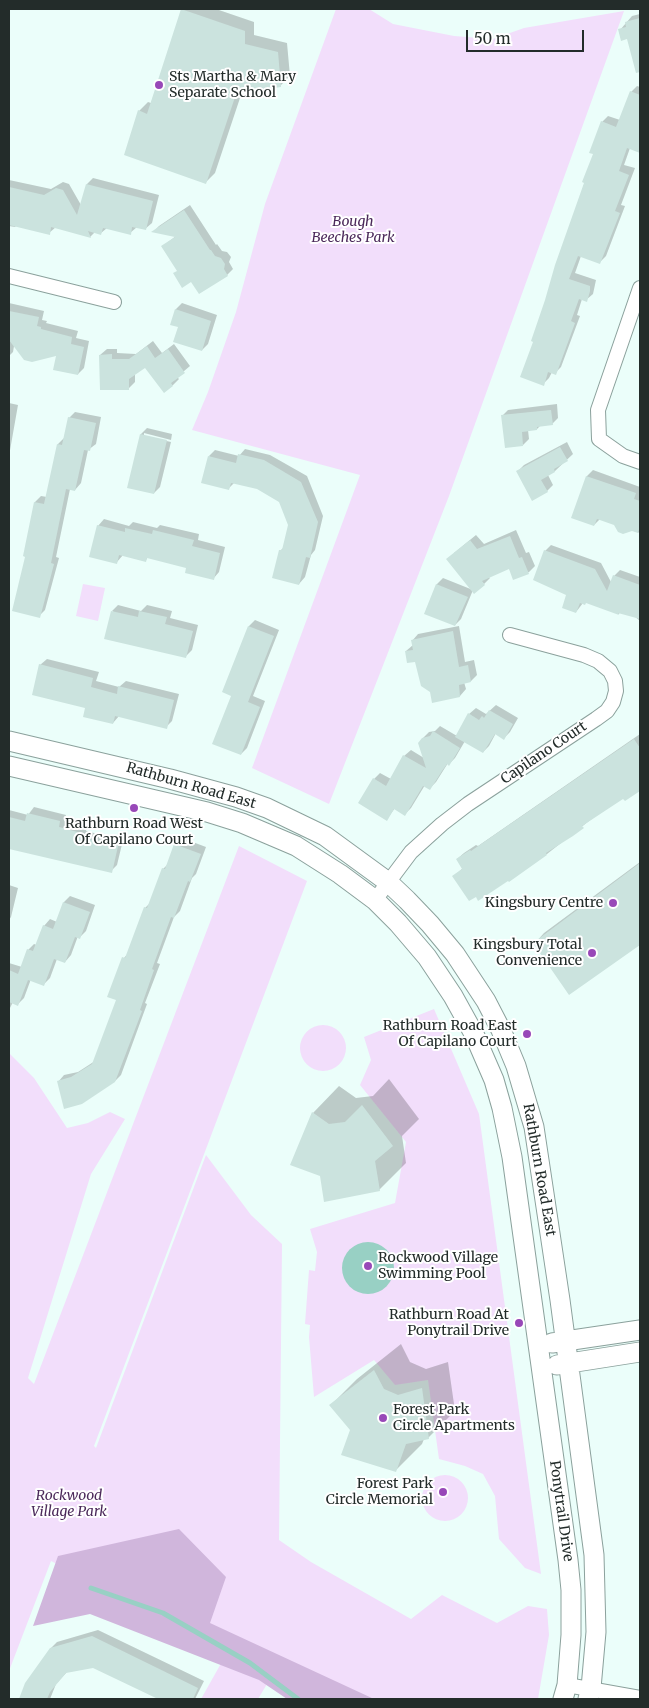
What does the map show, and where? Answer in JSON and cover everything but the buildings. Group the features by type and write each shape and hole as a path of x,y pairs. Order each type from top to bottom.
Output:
{"street":[{"path":"9,276 114,302"},
{"path":"640,288 598,410 599,439 623,456 640,462"},
{"name":"Capilano Court","path":"375,900 410,852 442,824 468,804 596,719 607,711 613,702 616,692 615,680 610,671 598,661 584,655 510,634"},
{"name":"Rathburn Road East","path":"9,741 188,783 268,808 326,836 388,882 430,924 465,968 493,1015 516,1066 534,1127 565,1341"},
{"name":"Rathburn Road East","path":"9,766 207,812 242,823 296,846 320,860 375,900 398,923 445,982 474,1034 494,1080 512,1157 536,1322"},
{"name":"Ponytrail Drive","path":"536,1322 571,1590 571,1635 565,1692"},
{"path":"538,1345 640,1330"},
{"name":"Ponytrail Drive","path":"565,1341 594,1555 596,1632 589,1694"},
{"path":"541,1367 640,1352"},
{"path":"565,1692 640,1698"}],"green space":[{"name":"Bough Beeches Park","path":"336,9 369,9 393,24 454,36 493,39 524,28 624,11 449,496 329,804 252,768 360,475 192,430 208,392 236,312 265,204"},
{"path":"83,584 105,588 98,621 76,616"},
{"name":"Rockwood Village Park","path":"239,846 307,881 94,1446 96,1448 206,1155 251,1215 282,1244 279,1540 311,1562 411,1619 442,1595 497,1623 528,1606 547,1609 549,1635 538,1699 322,1699 273,1674 258,1699 201,1699 228,1651 51,1561 9,1671 9,1053 34,1078 67,1128 88,1123 110,1112 125,1119 91,1174 28,1378 34,1384"},
{"path":"434,1009 479,1114 541,1574 525,1568 499,1539 495,1496 483,1474 465,1466 439,1459 428,1380 395,1385 374,1360 314,1397 309,1337 310,1325 305,1324 309,1270 315,1271 317,1252 310,1229 395,1203 406,1142 360,1085 371,1060 364,1037"},
{"path":"323,1025 336,1029 342,1035 346,1048 342,1061 336,1067 323,1071 310,1067 304,1061 300,1048 304,1035 310,1029"},
{"path":"441,1475 449,1475 458,1479 464,1485 468,1498 464,1511 458,1517 449,1521 441,1521 432,1517 426,1511 422,1502 422,1494 426,1485 432,1479"}],"shaded area":[{"name":"Rockwood Village Swimming Pool","path":"368,1242 382,1246 390,1254 394,1268 390,1282 382,1290 368,1294 354,1290 346,1282 342,1268 346,1254 354,1246"},
{"path":"179,1529 226,1577 210,1623 374,1699 287,1699 259,1680 90,1614 33,1626 58,1556"}],"waterway":[{"path":"91,1588 163,1613 250,1663 298,1699"}],"place":[{"name":"Sts Martha & Mary Separate School","path":"159,85"},
{"name":"Rathburn Road West Of Capilano Court","path":"134,808"},
{"name":"Kingsbury Centre","path":"613,903"},
{"name":"Kingsbury Total Convenience","path":"592,953"},
{"name":"Rathburn Road East Of Capilano Court","path":"527,1034"},
{"name":"Rockwood Village Swimming Pool","path":"368,1266"},
{"name":"Rathburn Road At Ponytrail Drive","path":"519,1323"},
{"name":"Forest Park Circle Apartments","path":"383,1418"},
{"name":"Forest Park Circle Memorial","path":"443,1492"}]}
